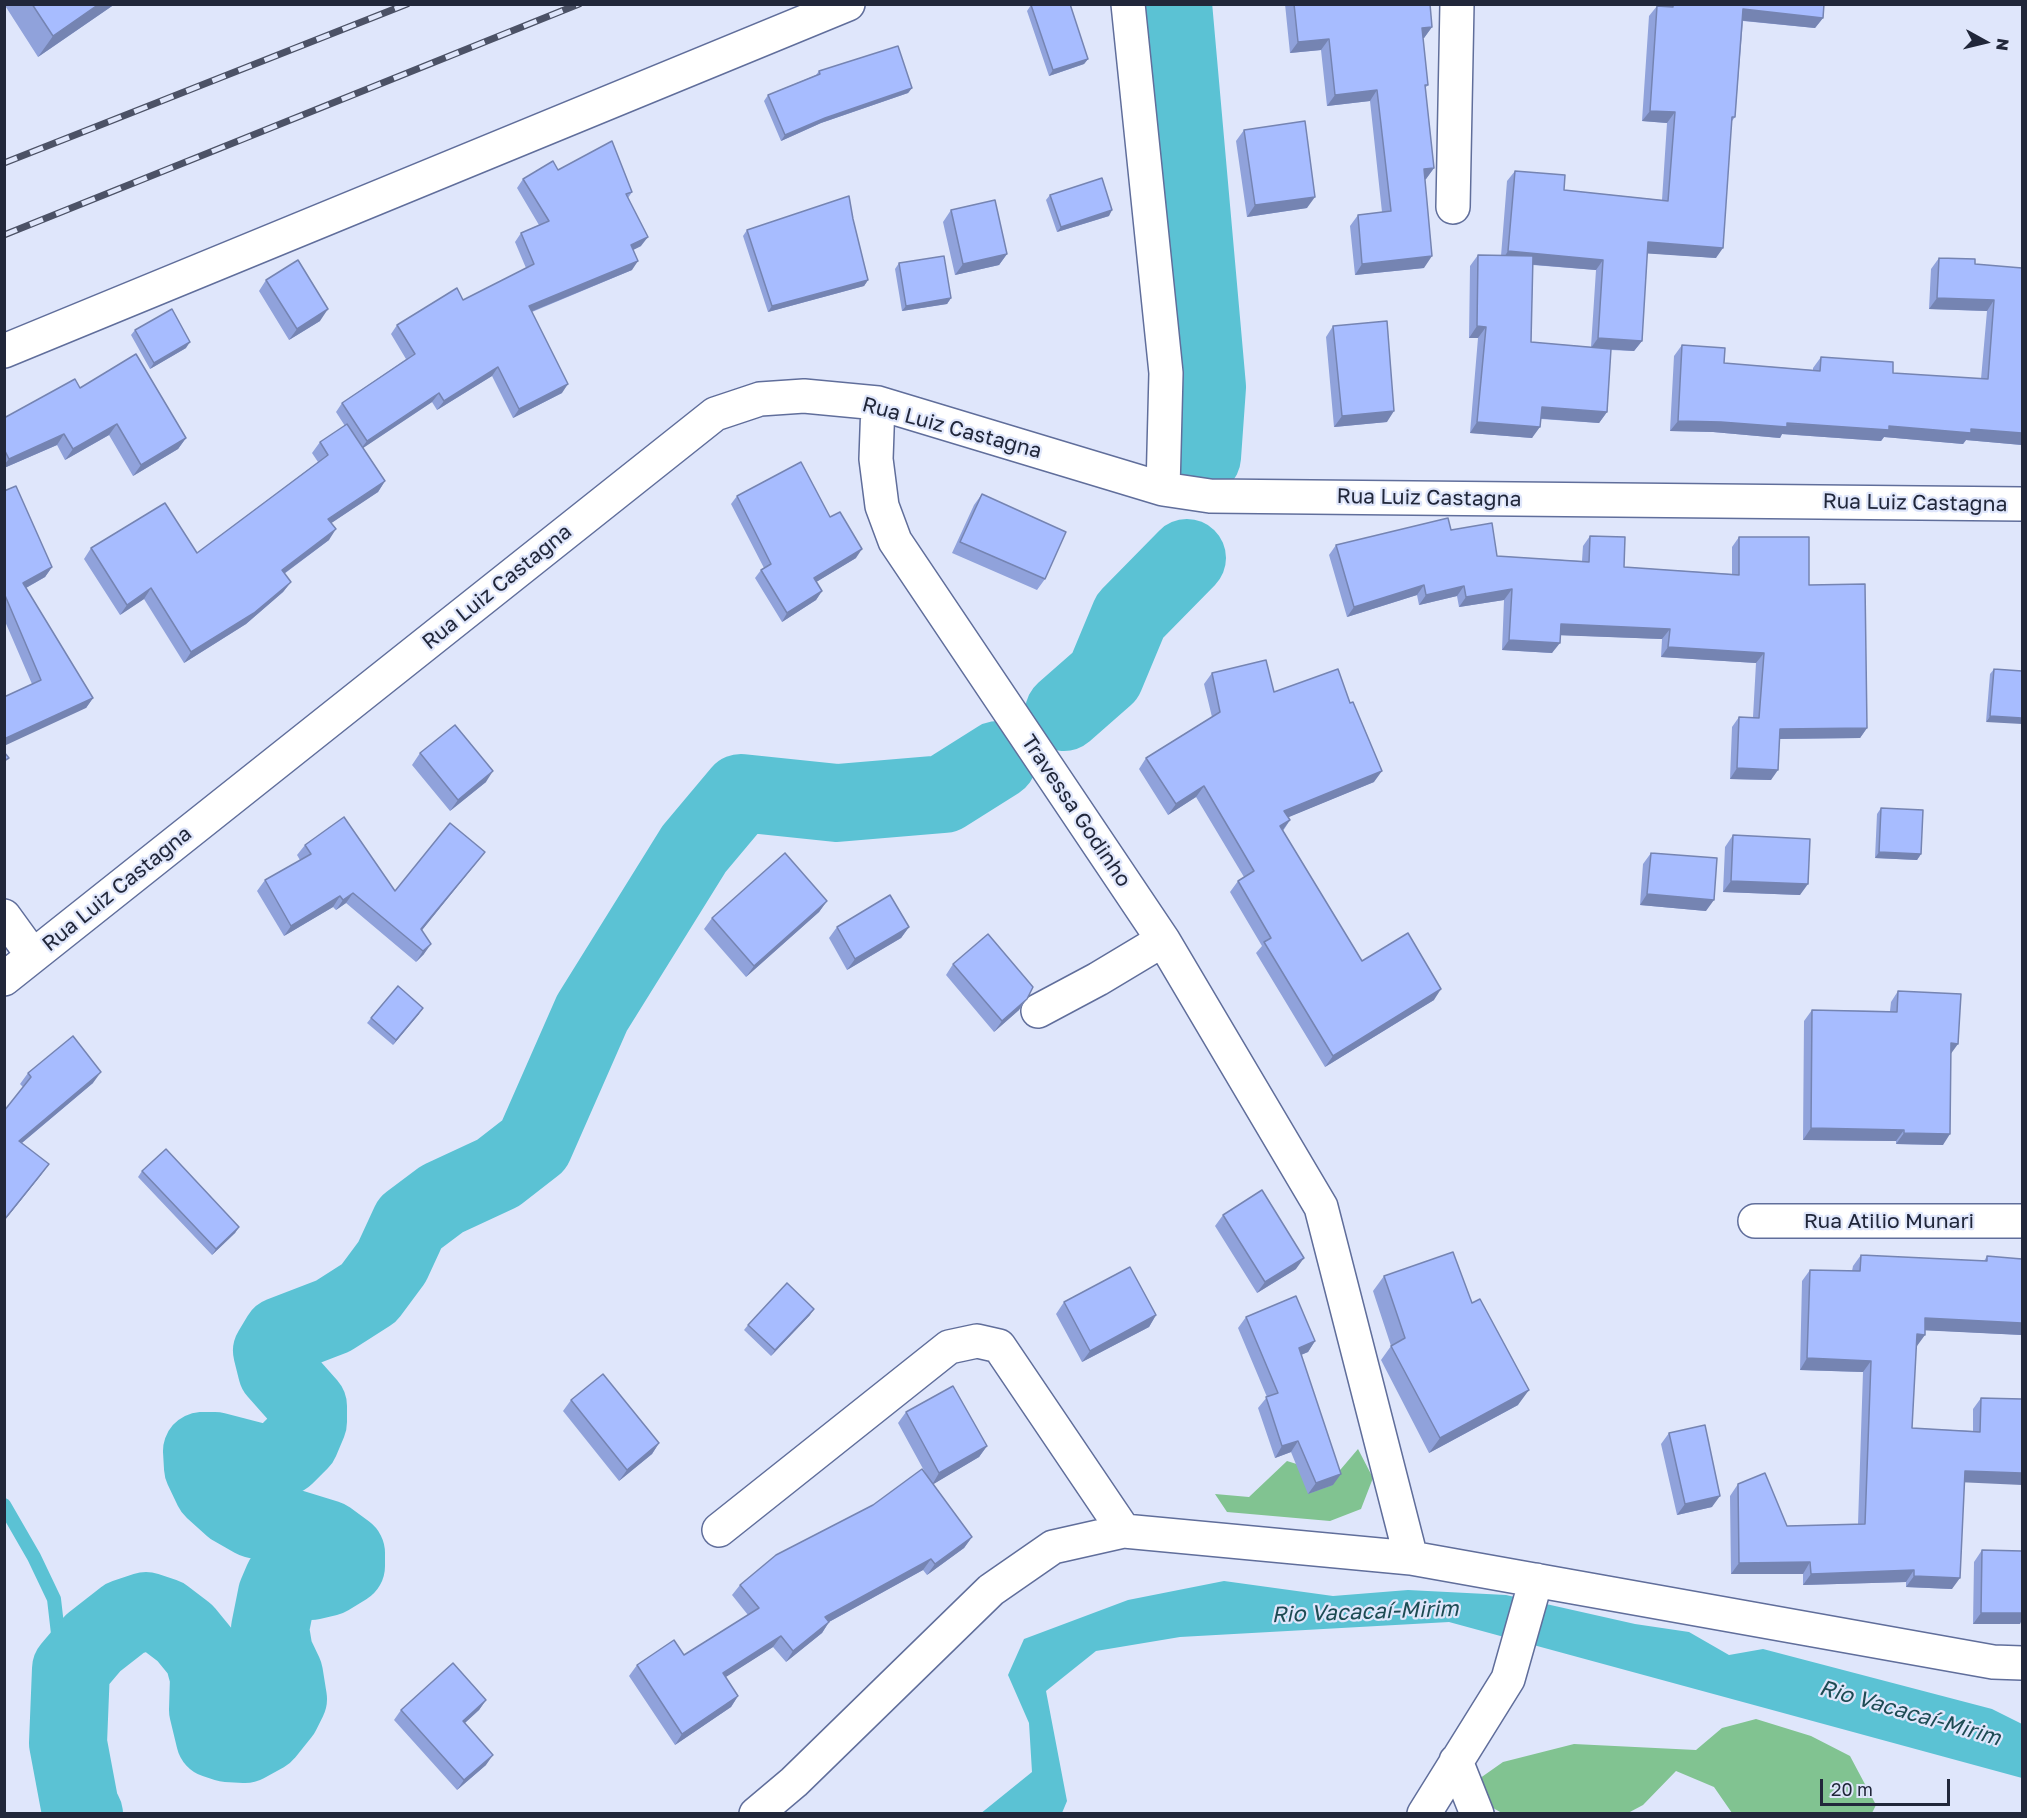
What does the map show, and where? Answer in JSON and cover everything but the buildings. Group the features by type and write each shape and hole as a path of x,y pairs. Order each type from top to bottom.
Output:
{"street":[{"path":"4,351 849,4"},
{"path":"1128,4 1166,373 1163,489"},
{"path":"1453,207 1457,4"},
{"name":"Rua Luiz Castagna","path":"4,979 715,414 760,399 804,396 878,403 1163,489 1210,496 2022,504"},
{"name":"Travessa Godinho","path":"878,403 877,471 882,506 895,541 1164,940 1321,1208 1411,1558"},
{"path":"4,916 33,957"},
{"path":"1038,1011 1098,980 1164,940"},
{"name":"Rua Atilio Munari","path":"1755,1221 2022,1221"},
{"path":"719,1530 949,1347 977,1341 999,1346 1124,1531"},
{"path":"756,1814 794,1782 991,1590 1053,1547 1124,1531 1411,1558 1992,1662 2022,1663"},
{"path":"1424,1814 1508,1679 1536,1580"},
{"path":"1456,1761 1477,1814"}],"green space":[{"path":"1358,1449 1373,1478 1361,1509 1330,1521 1227,1512 1215,1494 1249,1497 1287,1461 1335,1476"},
{"path":"1756,1719 1811,1736 1850,1756 1876,1805 1872,1813 1732,1813 1714,1787 1676,1771 1643,1805 1628,1813 1502,1813 1477,1799 1476,1781 1503,1762 1574,1744 1696,1750 1722,1728"}],"water":[{"name":"Rio Vacacaí-Mirim","path":"1224,1581 1333,1596 1408,1590 1506,1595 1635,1624 1689,1632 1729,1655 1763,1649 1992,1709 2022,1724 2022,1778 1449,1622 1180,1637 1096,1651 1046,1691 1067,1801 1062,1813 980,1814 1032,1772 1029,1723 1008,1675 1024,1639 1128,1600"}],"waterway":[{"path":"1173,4 1207,387 1202,457"},
{"path":"1064,712 1105,676 1130,616 1187,558"},
{"path":"84,1814 80,1807 68,1743 71,1669 93,1643 125,1618 146,1611 164,1617 185,1633 203,1655 209,1677 208,1710 215,1739 227,1743 245,1744 265,1733 281,1713 288,1699 284,1674 274,1653 270,1629 277,1594 283,1580 294,1578 311,1581 328,1577 346,1566 346,1553 327,1539 254,1519 233,1507 213,1489 203,1468 202,1451 215,1451 269,1465 285,1456 300,1441 308,1422 308,1406 277,1371 272,1351 281,1336 333,1316 369,1293 392,1262 410,1223 442,1199 498,1173 534,1145 592,1013 694,849 741,793 837,803 944,794 998,760"},
{"path":"4,1505 34,1557 54,1599 60,1651 70,1691"}],"railway":[{"path":"4,163 407,4"},
{"path":"4,235 579,4"}]}
